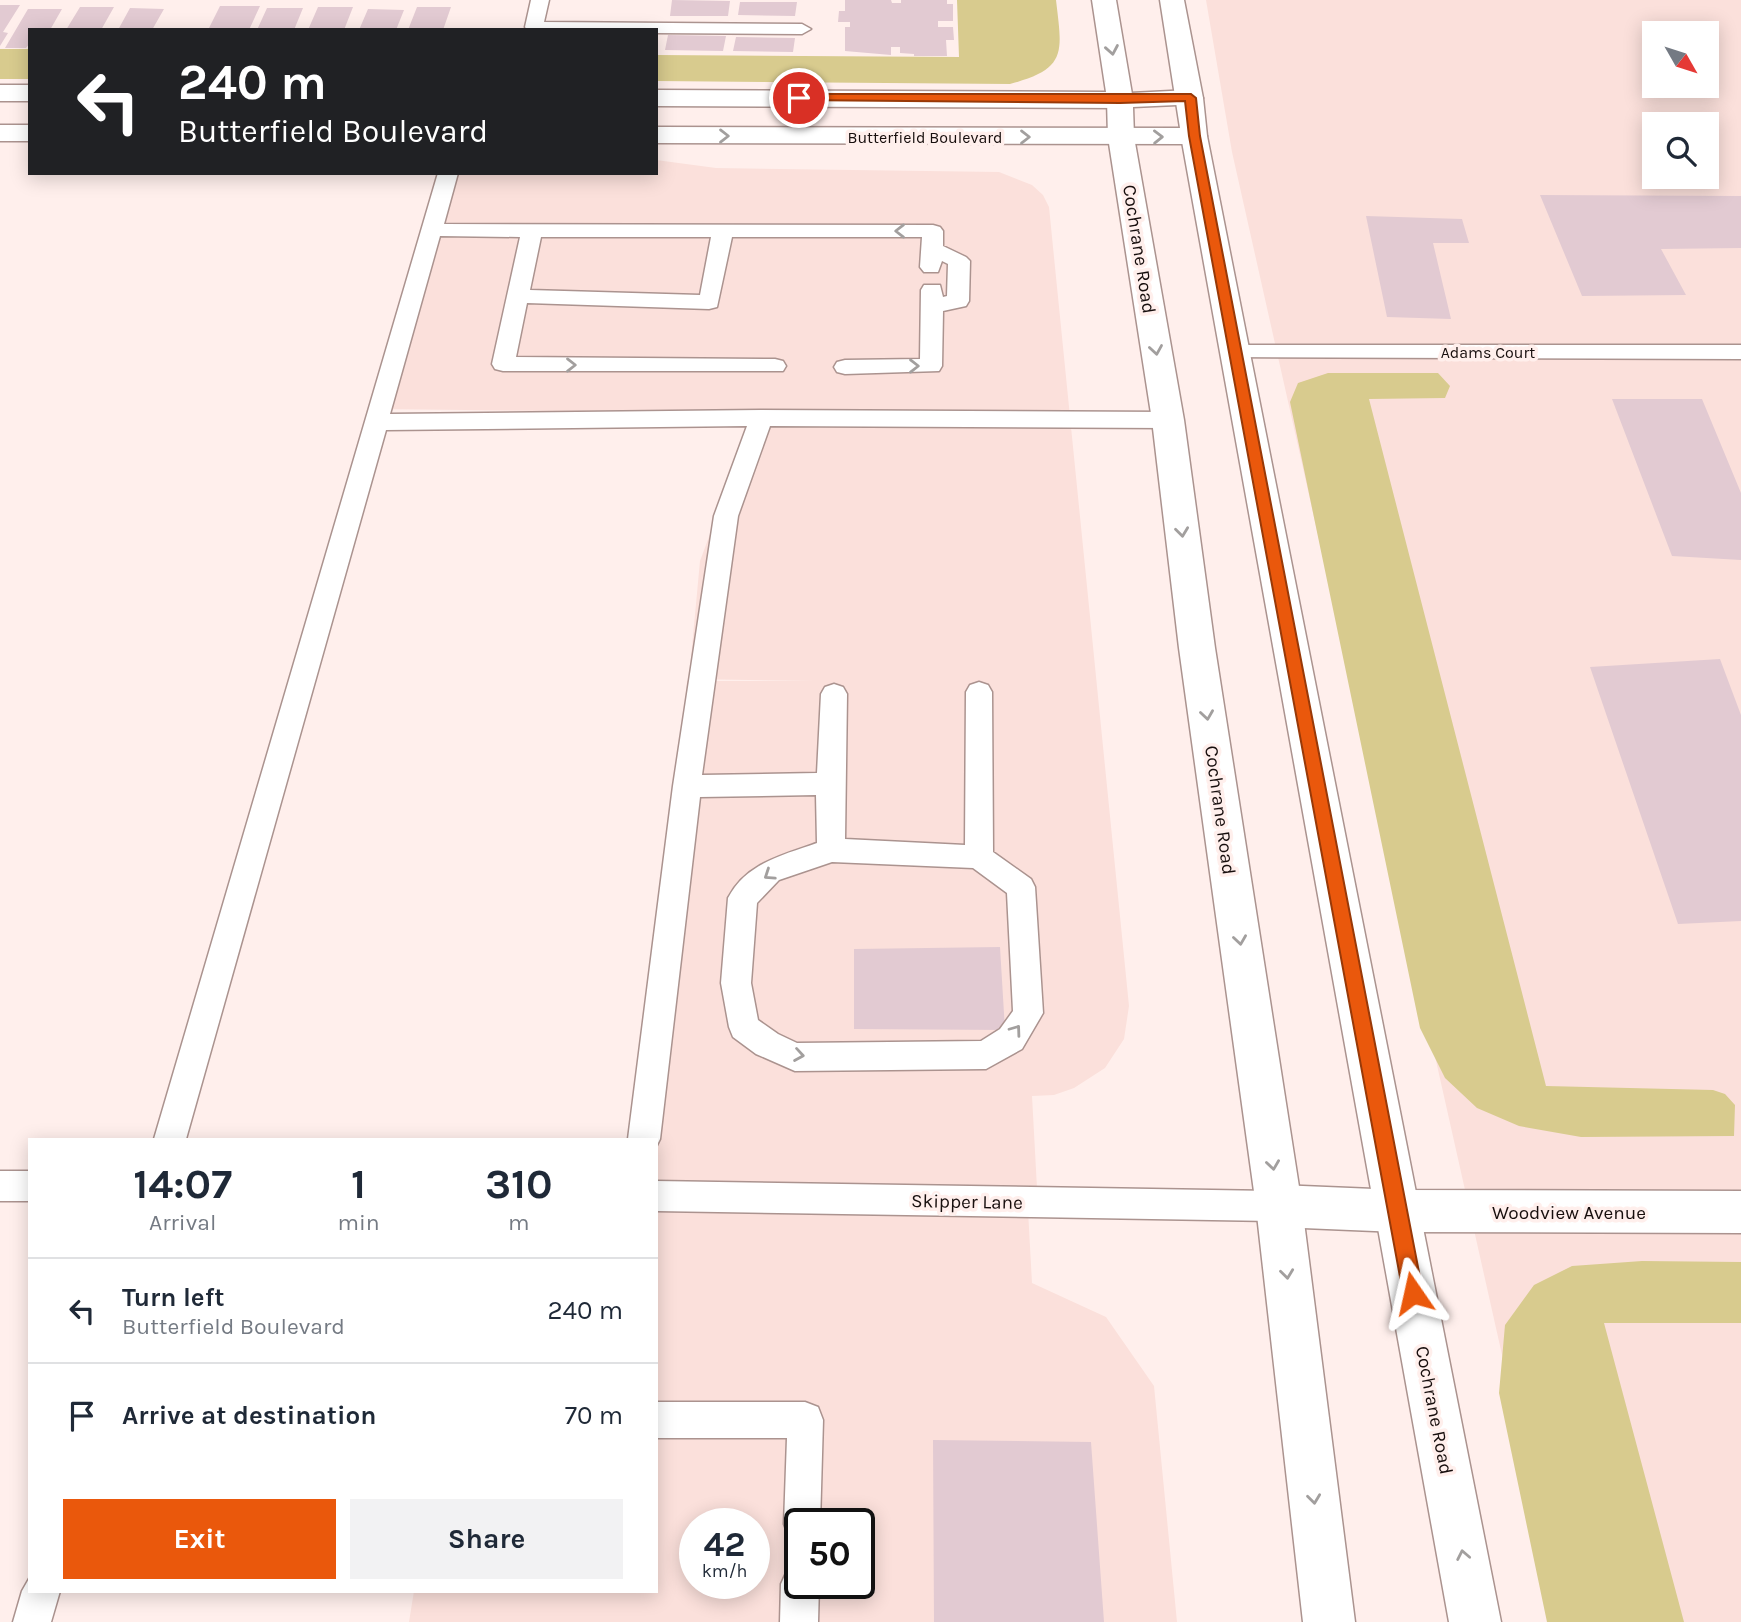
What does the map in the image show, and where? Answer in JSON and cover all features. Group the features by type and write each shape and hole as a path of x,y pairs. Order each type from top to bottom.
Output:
{"main road":[{"name":"Cochrane Road","path":"1104,0 1120,100 1121,137 1168,420 1197,648 1279,1206 1329,1622"},
{"name":"Cochrane Road","path":"1172,0 1234,352 1475,1622"},
{"path":"0,93 28,93"},
{"path":"658,98 1191,98"},
{"path":"0,133 28,133"},
{"name":"Butterfield Boulevard","path":"658,135 1194,136"},
{"name":"Woodview Avenue","path":"1279,1206 1398,1211 1741,1212"}],"lane":[{"path":"540,0 534,27 556,28"},
{"path":"658,29 802,29"},
{"path":"170,1138 446,175"},
{"path":"432,230 933,232 931,258 959,261 958,301 932,298 931,366 845,367"},
{"path":"532,230 503,364 775,366"},
{"path":"518,296 709,302 723,231"},
{"name":"Adams Court","path":"1234,352 1741,352"},
{"path":"644,1138 687,786 726,516 761,418"},
{"path":"376,422 761,418 1168,420"},
{"path":"979,692 979,857"},
{"path":"831,850 830,784 834,694"},
{"path":"687,786 830,784"},
{"path":"831,850 979,857 1021,887 1028,1013 1011,1039 986,1055 795,1057 767,1044 744,1027 736,983 743,898 769,872 831,850"},
{"path":"0,1186 28,1186"},
{"name":"Skipper Lane","path":"658,1196 1279,1206"},
{"path":"658,1420 805,1420 802,1508"},
{"path":"32,1622 40,1593"},
{"path":"799,1622 800,1599"}],"shaded area":[{"path":"957,0 1056,0 1060,33 1057,56 1052,65 1042,72 1010,84 658,81 658,55 959,57"},
{"path":"1206,0 1741,0 1741,1622 1562,1622 1232,152"},
{"path":"0,49 28,49 28,79 0,79"},
{"path":"658,160 716,168 999,172 1032,185 1043,195 1049,207 1129,1006 1124,1039 1105,1068 1074,1088 1054,1095 1032,1096 1037,1188 658,1183 658,1138 645,1138 687,681 814,681 689,679 700,561 755,413 375,409 441,175 658,175"},
{"path":"1328,373 1438,373 1450,386 1445,398 1369,399 1546,1086 1713,1090 1725,1094 1735,1105 1734,1136 1581,1137 1519,1126 1477,1108 1445,1078 1420,1028 1290,402 1298,383"},
{"path":"658,1187 1027,1192 1032,1283 1106,1317 1154,1386 1177,1622 409,1622 414,1593 658,1593"},
{"path":"1642,1261 1741,1262 1741,1323 1604,1323 1684,1622 1547,1622 1499,1393 1505,1325 1534,1285 1572,1266"}],"building":[{"path":"672,0 730,1 728,16 670,16"},
{"path":"845,0 891,0 892,3 901,3 901,0 947,0 947,4 953,4 953,21 938,21 938,27 953,27 954,40 946,40 947,56 914,56 900,53 900,47 891,47 891,55 845,51 845,27 850,27 850,22 838,22 839,11 845,11"},
{"path":"740,2 797,2 795,16 738,15"},
{"path":"0,5 20,5 3,32 8,33 0,46"},
{"path":"220,6 260,6 250,28 209,28"},
{"path":"80,7 114,7 102,28 67,28"},
{"path":"318,7 353,7 345,28 309,28"},
{"path":"417,7 451,7 444,28 409,28"},
{"path":"130,8 164,9 153,28 119,28"},
{"path":"267,8 303,8 295,28 258,28"},
{"path":"28,9 62,9 51,28 28,28 26,48 5,48"},
{"path":"368,9 404,10 397,28 360,28"},
{"path":"668,35 726,36 723,51 665,50"},
{"path":"736,37 795,38 793,52 733,51"},
{"path":"1540,195 1741,196 1741,248 1661,249 1686,295 1582,296"},
{"path":"1366,216 1462,219 1469,243 1433,243 1451,319 1387,317"},
{"path":"1612,399 1702,399 1741,493 1741,560 1672,556"},
{"path":"1720,659 1741,715 1741,921 1678,924 1590,667"},
{"path":"1000,947 1005,1030 854,1029 854,949"},
{"path":"933,1440 1091,1442 1104,1622 934,1622"}],"route":[{"path":"799,98 1191,98 1194,136 1248,428 1413,1293"}]}
